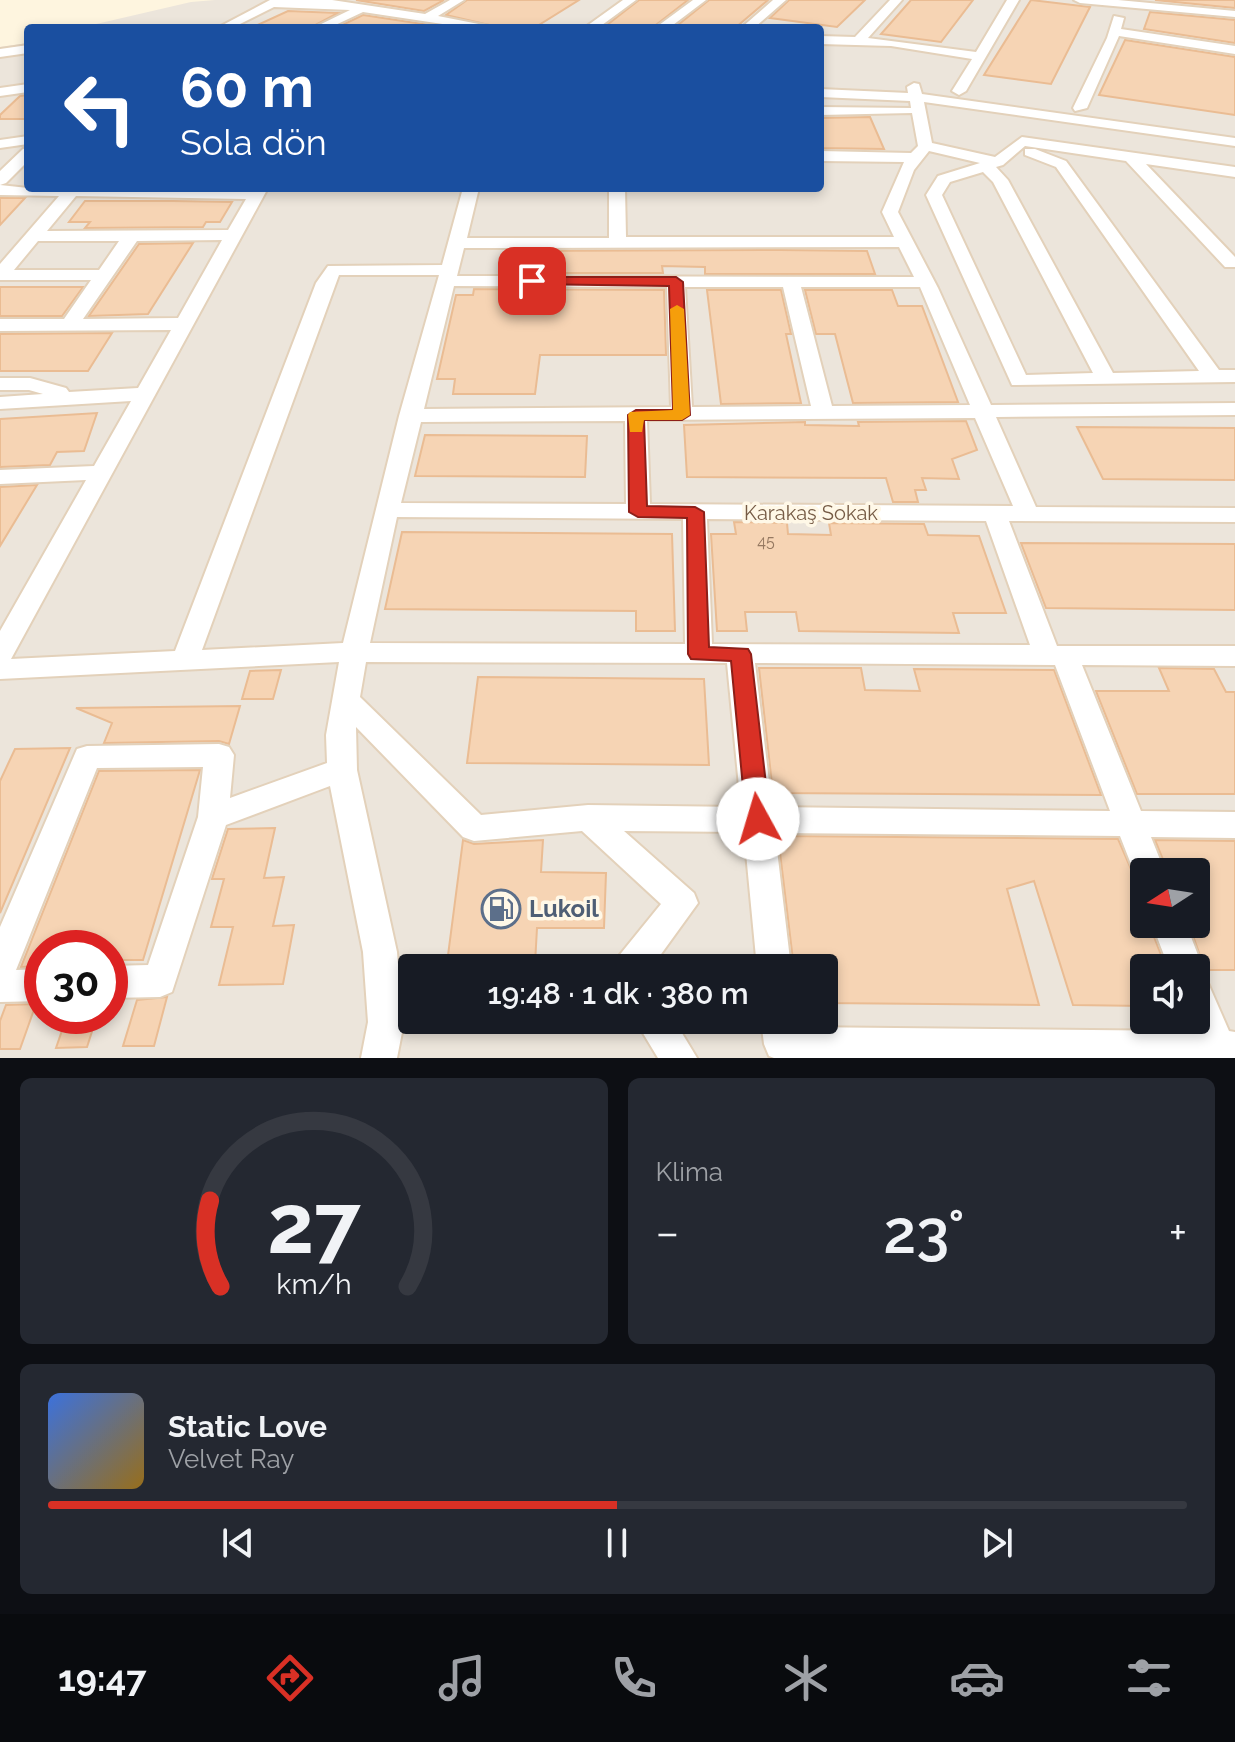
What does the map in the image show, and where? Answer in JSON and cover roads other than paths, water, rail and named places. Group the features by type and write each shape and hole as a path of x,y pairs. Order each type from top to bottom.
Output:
{"street":[{"path":"309,0 467,24"},
{"path":"327,24 378,0"},
{"path":"417,24 458,0"},
{"path":"596,24 630,0"},
{"path":"667,24 700,0"},
{"path":"752,24 780,0"},
{"path":"859,40 896,0"},
{"path":"959,91 1013,0"},
{"path":"1080,0 1145,6 1158,11 1235,17"},
{"path":"231,24 272,3 283,1 337,7"},
{"path":"1080,108 1114,32 1121,4"},
{"path":"1114,32 1235,50"},
{"path":"824,40 859,40 978,56"},
{"path":"0,56 24,50"},
{"path":"0,56 24,56"},
{"path":"824,85 1235,142"},
{"path":"3,94 24,89"},
{"path":"824,110 959,91 1235,130"},
{"path":"824,93 915,98"},
{"path":"915,98 920,152 907,169 890,212 926,282 1028,514"},
{"path":"0,144 24,141"},
{"path":"1235,172 1022,141 992,164 944,179 934,195 1019,381 1235,376"},
{"path":"1015,147 1061,164 1213,376"},
{"path":"824,156 920,152 992,164"},
{"path":"0,180 24,156"},
{"path":"1131,157 1234,264"},
{"path":"992,164 1106,379"},
{"path":"0,190 24,190"},
{"path":"71,192 32,236 8,256 0,275 103,275"},
{"path":"0,655 257,192"},
{"path":"379,1058 386,1022 398,993 380,952 342,770 340,735 354,652 387,510 470,192"},
{"path":"617,192 618,242"},
{"path":"70,324 132,235"},
{"path":"32,236 232,235"},
{"path":"456,243 618,242 791,282 926,282"},
{"path":"185,660 325,283 334,270 676,282 700,262 906,242"},
{"path":"676,282 682,415"},
{"path":"791,282 823,414"},
{"path":"0,325 183,324"},
{"path":"0,384 30,384 81,398"},
{"path":"0,403 144,394"},
{"path":"410,416 983,414 1235,409"},
{"path":"636,415 638,512"},
{"path":"0,477 101,472"},
{"name":"Karakaş Sokak","path":"387,510 1235,515"},
{"path":"695,512 699,654"},
{"path":"995,514 1144,858"},
{"path":"0,669 354,652 1235,656"},
{"path":"740,654 772,954"},
{"path":"346,700 474,828 588,818 1235,825"},
{"path":"0,967 87,757 219,755 213,817 160,981 128,982"},
{"path":"213,817 342,770"},
{"path":"588,818 682,903 641,954"},
{"path":"0,986 24,985"},
{"path":"781,1034 782,1044 1226,1048 1210,1019"},
{"path":"663,1034 679,1058"}],"place":[{"name":"Lukoil","path":"501,909"}]}
